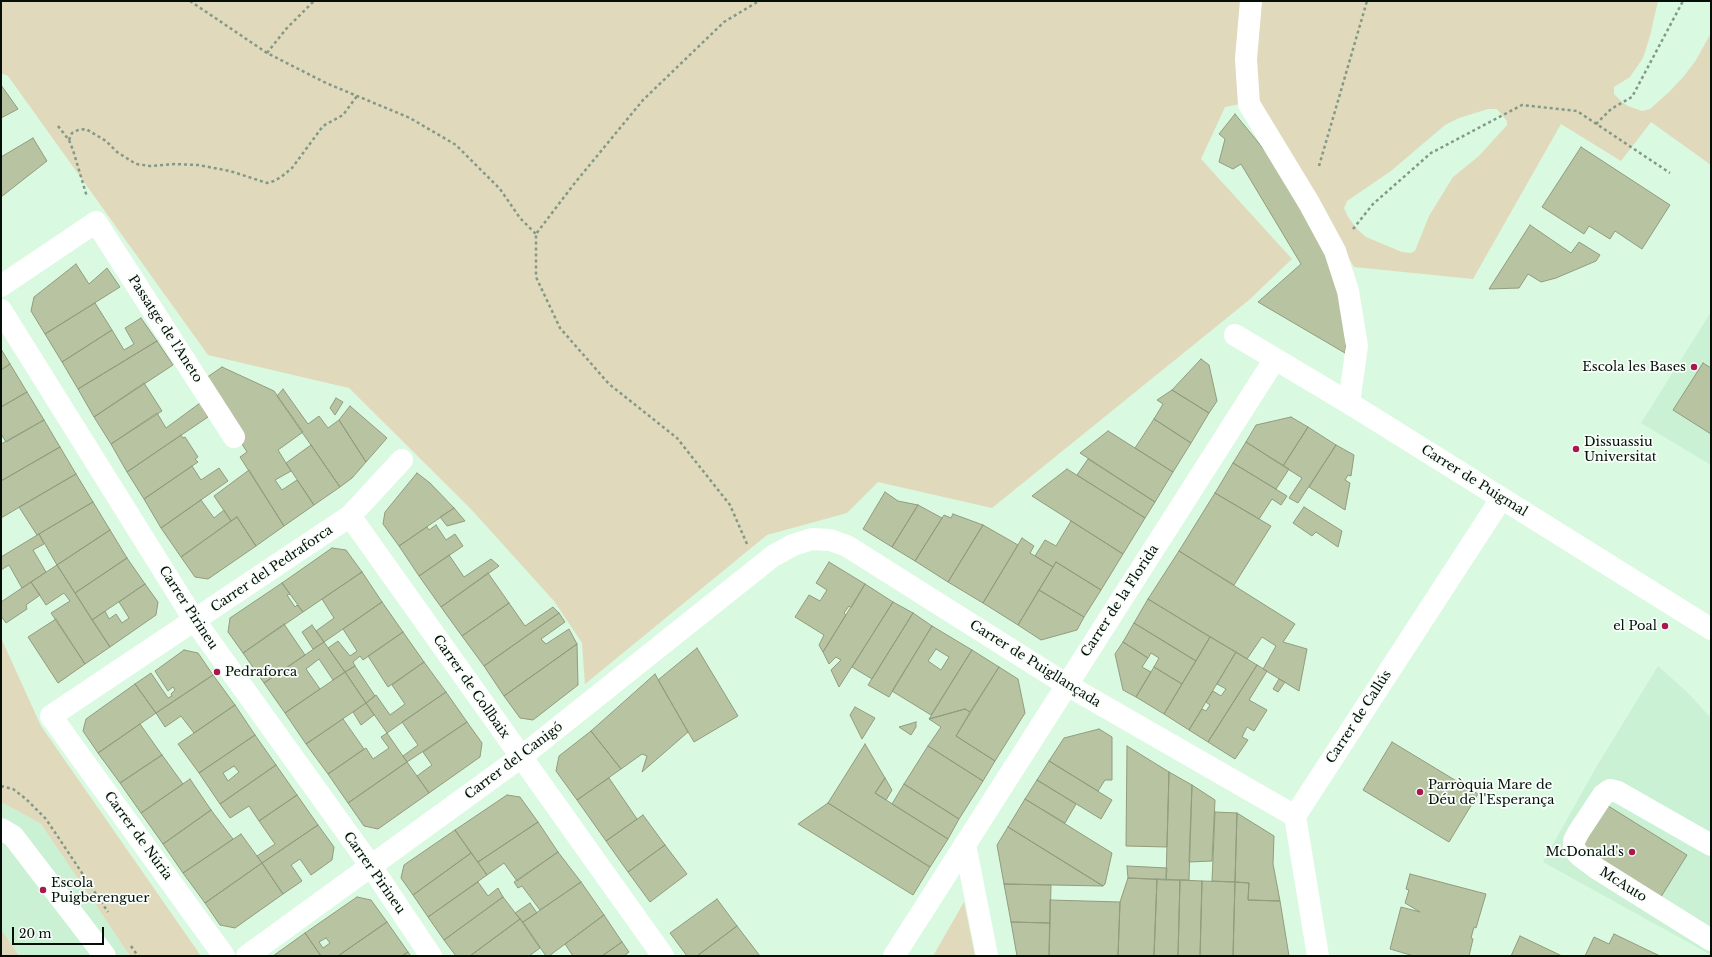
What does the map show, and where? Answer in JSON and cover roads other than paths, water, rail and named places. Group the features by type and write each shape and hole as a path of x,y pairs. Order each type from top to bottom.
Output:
{"street":[{"path":"1251,1 1246,59 1249,104 1309,203 1335,251 1348,291 1357,346 1349,403"},
{"name":"Passatge de l'Aneto","path":"1,286 96,222 234,437"},
{"name":"Carrer Pirineu","path":"1,310 195,621 371,866 431,956"},
{"name":"Carrer de Puigmal","path":"1235,335 1349,403 1711,629"},
{"name":"Carrer de la Florida","path":"894,956 1275,359"},
{"name":"Carrer del Pedraforca","path":"51,716 350,516 402,460"},
{"name":"Carrer de Callús","path":"1295,816 1501,499"},
{"name":"Carrer de Collbaix","path":"350,516 663,956"},
{"name":"Carrer de Puigllançada","path":"765,562 794,545 812,539 830,540 847,546 1067,685 1295,816"},
{"name":"Carrer del Canigó","path":"247,956 521,757 765,562"},
{"name":"Carrer de Núria","path":"51,716 224,956"},
{"name":"McAuto","path":"1711,846 1618,792 1610,790 1603,794 1574,841 1574,849 1580,856 1596,868 1711,940"},
{"path":"1295,816 1318,956"},
{"path":"1,829 13,836 105,956"},
{"path":"965,844 987,956"}],"place":[{"name":"Escola les Bases","path":"1694,367"},
{"name":"Dissuassiu Universitat","path":"1576,449"},
{"name":"el Poal","path":"1665,626"},
{"name":"Pedraforca","path":"217,672"},
{"name":"Parròquia Mare de Déu de l'Esperança","path":"1420,792"},
{"name":"McDonald's","path":"1632,852"},
{"name":"Escola Puigberenguer","path":"43,890"}]}
